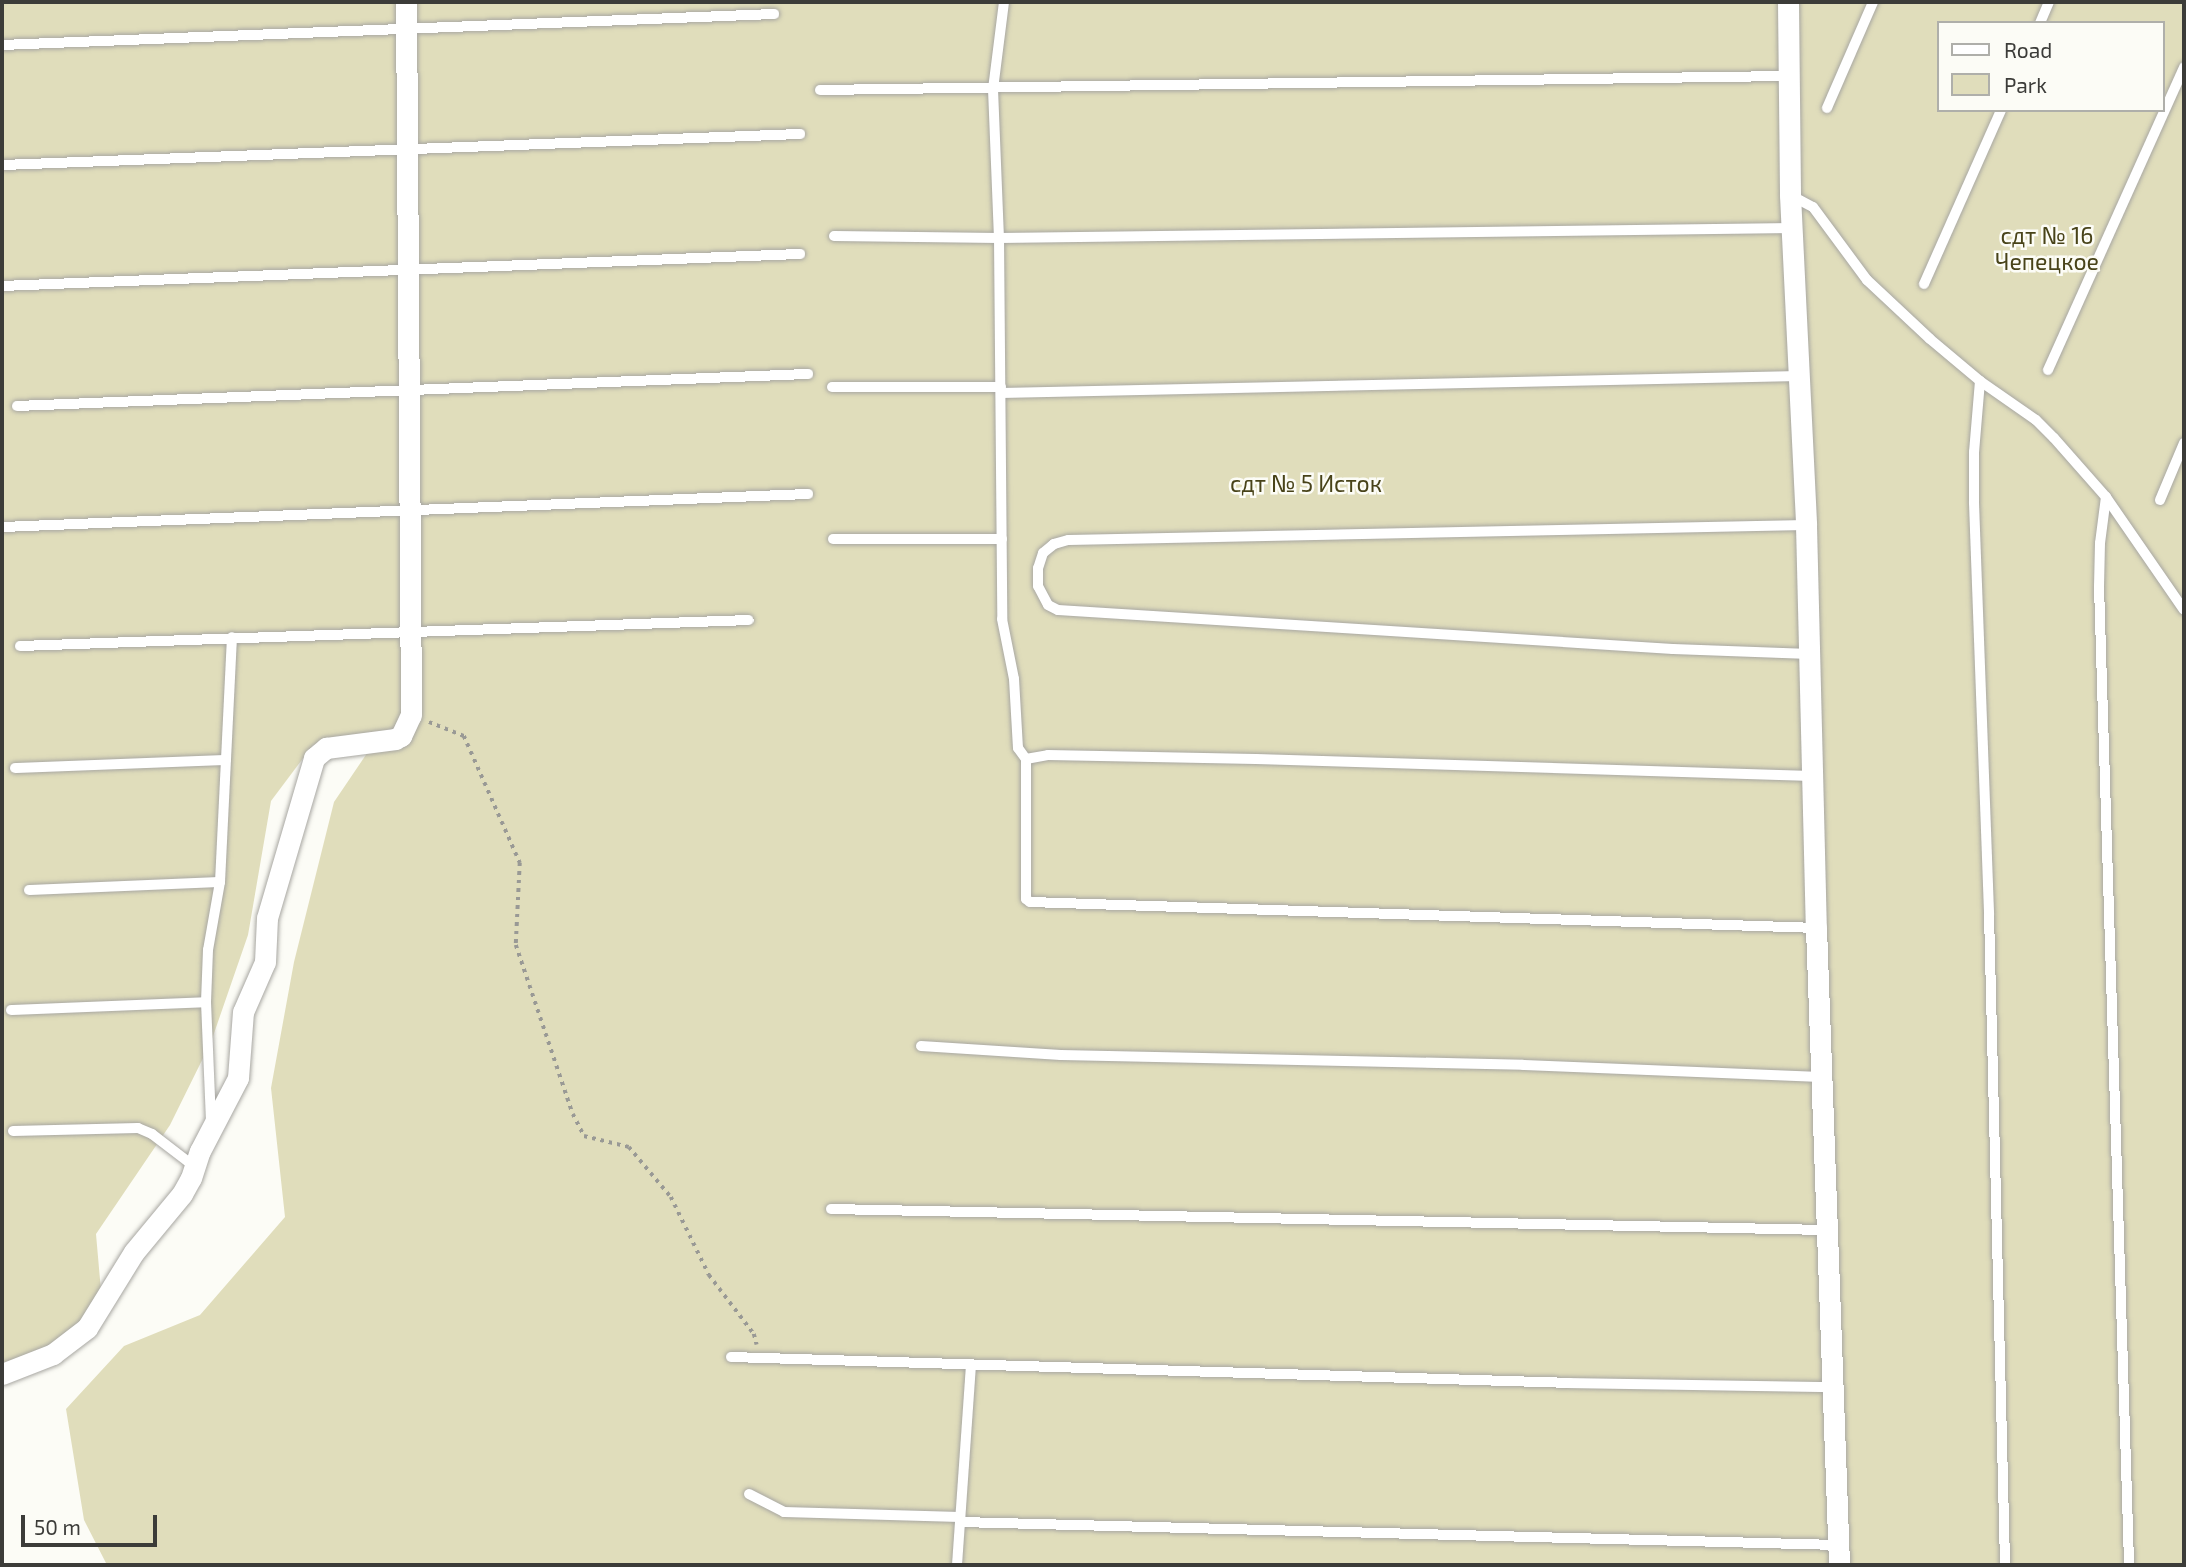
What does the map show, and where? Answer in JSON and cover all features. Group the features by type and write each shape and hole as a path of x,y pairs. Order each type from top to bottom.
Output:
{"street":[{"path":"2,1374 54,1354 87,1328 134,1252 182,1194 237,1078 243,1012 265,962 267,918 314,758 326,748 395,739 401,736 411,715 406,2"},
{"path":"1788,2 1790,195 1794,228 1806,525 1816,928 1839,1555"}],"lane":[{"path":"1003,2 993,89 999,238 1002,619 1014,679 1018,748 1026,759 1023,895 1030,902 1816,928"},
{"path":"1827,108 1873,2"},
{"path":"2041,21 2049,2"},
{"path":"2,45 774,14"},
{"path":"2165,109 2184,67"},
{"path":"820,90 1787,76"},
{"path":"1924,284 2000,112"},
{"path":"2048,370 2164,112"},
{"path":"3,165 800,134"},
{"path":"1790,195 1813,207 1867,280 1980,381 2036,419 2106,497 2184,610"},
{"path":"834,236 999,238 1794,228"},
{"path":"2,286 800,254"},
{"path":"17,406 808,374"},
{"path":"832,387 1001,390 1800,376"},
{"path":"1980,381 1974,452 1974,503 1989,913 2005,1565"},
{"path":"2160,500 2184,443"},
{"path":"3,527 808,494"},
{"path":"2106,497 2100,543 2099,586 2129,1565"},
{"path":"1806,525 1068,540 1054,544 1043,553 1038,568 1038,586 1048,605 1058,610 1673,649 1810,654"},
{"path":"833,539 1002,539"},
{"path":"20,646 748,620"},
{"path":"212,1128 206,1002 208,950 220,882 232,637"},
{"path":"1026,759 1048,755 1256,759 1812,776"},
{"path":"15,768 226,760"},
{"path":"29,890 220,882"},
{"path":"11,1010 206,1002"},
{"path":"921,1046 1061,1055 1523,1065 1822,1077"},
{"path":"13,1131 138,1128 152,1134 195,1167"},
{"path":"831,1209 1827,1230"},
{"path":"732,1357 1570,1383 1831,1387"},
{"path":"957,1565 971,1366"},
{"path":"750,1494 784,1511 1839,1555"}],"path":[{"path":"411,715 464,736 520,863 516,945 569,1102 584,1136 629,1147 671,1197 709,1275 754,1334 761,1357"}],"green space":[{"path":"2,2 2184,2 2184,1565 107,1565 84,1520 66,1409 124,1346 200,1315 285,1217 271,1088 294,962 334,802 378,737 313,745 271,801 248,935 211,1042 170,1125 96,1234 101,1291 62,1346 2,1365"}],"park label":[{"name":"сдт № 16 Чепецкое","path":"2047,248"},
{"name":"сдт № 5 Исток","path":"1306,483"}]}
